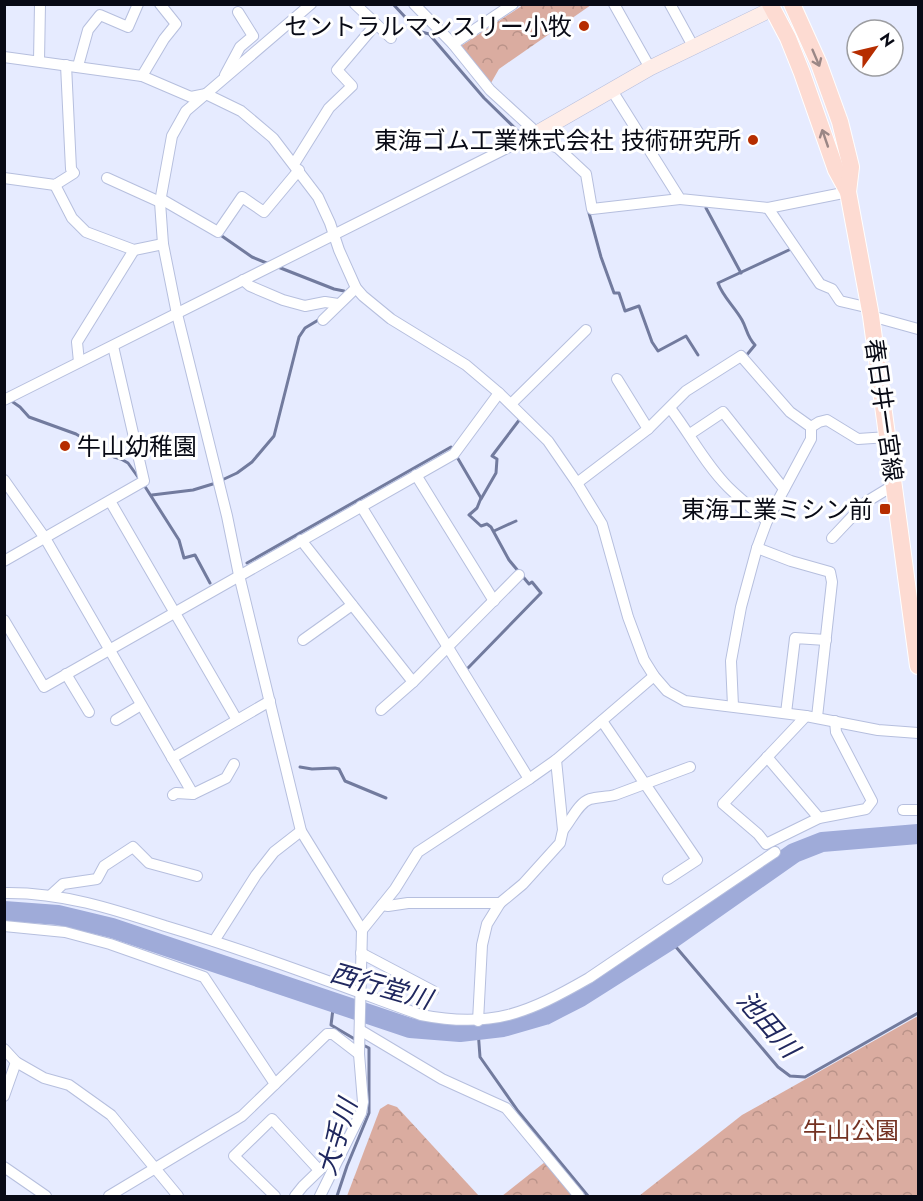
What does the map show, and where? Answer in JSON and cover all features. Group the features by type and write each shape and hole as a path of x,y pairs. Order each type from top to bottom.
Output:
{"main road":[{"name":"春日井一宮線","path":"792,5 819,64 840,122 851,167 848,192 871,312 918,666"},
{"name":"春日井一宮線","path":"771,7 788,38 836,170 848,192"}],"street":[{"path":"39,61 40,4"},
{"path":"78,66 88,30 100,15 128,27 138,4"},
{"path":"142,76 164,39 176,24 160,4"},
{"path":"311,4 186,111 172,136 161,200 163,244 177,314 301,831 362,930 359,1054 363,1102 361,1113 321,1197"},
{"path":"355,4 391,38"},
{"path":"414,4 453,44 490,90 534,135 558,148 586,174 592,209 680,199 768,208 848,192"},
{"path":"453,44 513,4"},
{"path":"614,4 650,68"},
{"path":"670,4 693,46"},
{"path":"4,400 534,135 611,89 693,46 771,7 792,5"},
{"path":"223,79 240,46 253,36 238,12"},
{"path":"106,178 161,200 218,232 242,197 264,212 297,167 329,108 352,86 337,70 376,24"},
{"path":"4,57 142,76 191,97 206,94 241,111 259,125 297,167 318,197 356,288 363,296 391,319 466,365 511,404 548,441 578,483 602,524 628,617 644,660 667,691 685,701 811,716 878,730 918,733"},
{"path":"4,178 55,185 74,173 71,169 66,65"},
{"path":"611,89 680,199"},
{"path":"55,185 78,226 93,235 134,250 163,244"},
{"path":"768,208 820,284 832,289 840,301 918,329"},
{"path":"79,362 76,342 134,250"},
{"path":"243,280 283,300 304,306 325,302 338,304"},
{"path":"323,320 356,288"},
{"path":"511,404 586,330"},
{"path":"4,561 144,481 113,346"},
{"path":"578,483 648,429 686,391 728,362 741,356 790,412 811,427"},
{"path":"617,379 648,429"},
{"path":"4,620 44,687 454,454 499,393"},
{"path":"670,408 690,434 707,462 728,487 767,521"},
{"path":"690,434 723,412 784,489"},
{"path":"811,427 827,420 858,439 888,437"},
{"path":"733,706 731,661 741,607 757,548 767,521 810,439 811,427"},
{"path":"416,475 494,601"},
{"path":"4,480 45,538 193,794"},
{"path":"832,538 866,502 894,485"},
{"path":"110,501 237,720"},
{"path":"361,506 529,779"},
{"path":"301,540 413,682"},
{"path":"757,548 830,572 832,582 825,640 811,716 767,757 723,804 758,834 766,844 819,818 866,809 872,801 836,732 835,721"},
{"path":"381,710 413,682 519,575"},
{"path":"303,640 352,604"},
{"path":"786,713 795,638 825,640"},
{"path":"66,674 89,712"},
{"path":"362,930 395,889 418,852 556,760 654,676"},
{"path":"172,758 270,701"},
{"path":"116,720 141,705"},
{"path":"602,721 697,860 668,879"},
{"path":"767,757 819,818"},
{"path":"478,1021 482,945 488,924 500,903 523,884 560,843 563,830 556,760"},
{"path":"173,795 176,793 193,794 226,778 234,764"},
{"path":"563,830 581,805 590,799 604,798 690,767"},
{"path":"903,810 918,810"},
{"path":"214,941 256,875 274,852 301,831"},
{"path":"51,895 63,884 98,879 104,866 133,847 149,863 197,876"},
{"path":"4,893 51,895 97,904 214,941 421,1015 451,1020 478,1021 526,1010 560,994 588,978 775,852"},
{"path":"382,905 500,903"},
{"path":"4,926 65,932 110,944 204,977 275,1084"},
{"path":"361,953 433,991"},
{"path":"360,1030 442,1079 506,1108 579,1197"},
{"path":"109,1197 242,1116 327,1034 333,1034 359,1054"},
{"path":"4,1049 16,1062 44,1078 69,1085 111,1115 178,1197"},
{"path":"4,1096 16,1062"},
{"path":"274,1197 234,1156 272,1119 319,1170"},
{"path":"295,1197 333,1157 339,1158"},
{"path":"4,1167 46,1197"}],"green space":[{"path":"523,5 591,5 499,69 491,83 461,46"},
{"name":"牛山公園","path":"918,1016 918,1196 639,1196 742,1115"},
{"path":"388,1104 397,1107 479,1196 347,1196 380,1109"},
{"path":"545,1162 574,1196 502,1196"}],"waterway":[{"path":"393,4 418,31 429,34 484,98 521,134"},
{"path":"706,208 741,273"},
{"path":"589,213 614,293 619,293 625,311 639,306 652,342 658,351 686,336 698,355"},
{"path":"219,234 252,257 269,264"},
{"path":"745,357 755,345 718,283 791,249"},
{"path":"278,267 344,291"},
{"path":"222,480 252,462 274,436 299,337 305,328 320,319"},
{"path":"10,400 29,417 76,434 128,463 138,477"},
{"path":"481,499 496,473 497,459 492,456 520,419"},
{"path":"247,563 451,447 454,451"},
{"path":"457,457 481,498 477,508 469,515 481,526 487,524 491,527 509,560 529,584 532,582 541,593 468,668"},
{"path":"152,495 193,490 216,483"},
{"path":"144,485 179,540 184,558 195,555 210,583"},
{"path":"494,531 516,521"},
{"path":"300,767 339,769 345,781 386,798"},
{"name":"西行堂川","path":"4,911 58,915 112,928 410,1028 460,1032 503,1027 545,1015 580,997 670,940 794,853 822,842 918,834"},
{"name":"池田川","path":"670,940 778,1067 790,1076 805,1077 918,1013"},
{"name":"大手川","path":"334,1001 331,1025 358,1041"},
{"path":"478,1030 480,1057 518,1111 588,1196"},
{"name":"大手川","path":"337,1196 369,1113 369,1048 363,1045"}],"place":[{"name":"セントラルマンスリー小牧","path":"584,26"},
{"name":"東海ゴム工業株式会社 技術研究所","path":"753,140"},
{"name":"牛山幼稚園","path":"65,446"},
{"name":"東海工業ミシン前","path":"885,509"}]}
